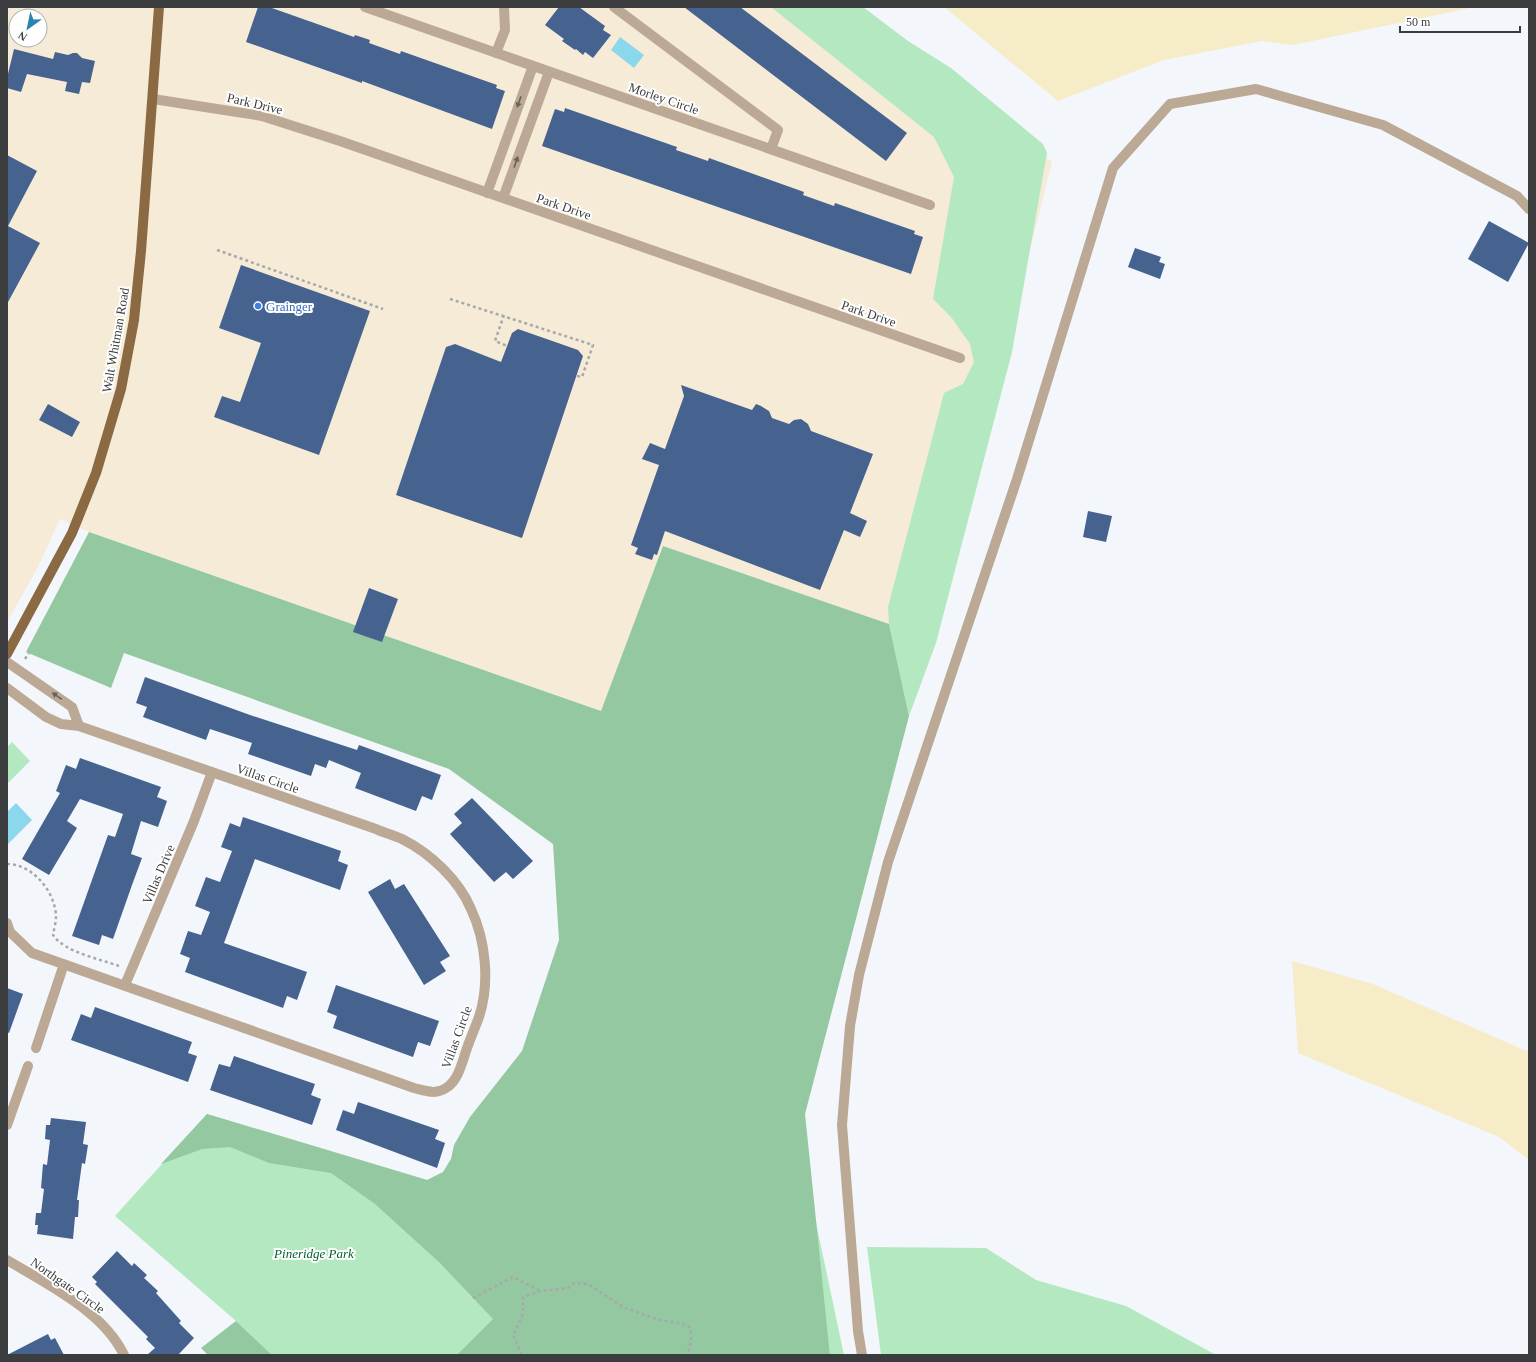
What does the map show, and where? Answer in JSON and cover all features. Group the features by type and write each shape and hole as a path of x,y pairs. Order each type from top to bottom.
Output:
{"main road":[{"name":"Walt Whitman Road","path":"7,654 72,533 96,472 121,389 134,320 153,100 159,7"}],"street":[{"name":"Morley Circle","path":"364,7 930,204"},
{"path":"496,53 505,30 504,7"},
{"path":"614,7 778,130 771,149"},
{"path":"487,193 533,66"},
{"path":"503,198 549,72"},
{"path":"862,1355 858,1331 842,1125 850,1026 859,975 888,862 1017,479 1114,168 1170,104 1256,89 1383,125 1517,196 1529,209"},
{"name":"Park Drive","path":"153,100 262,116 340,141 960,358"},
{"path":"7,662 72,707 79,726"},
{"name":"Villas Circle","path":"7,688 46,717 61,724 79,726 212,772 401,839 423,852 440,866 458,887 471,908 481,935 485,965 483,992 479,1015 458,1074 448,1087 436,1093 414,1088 32,953 10,932 7,923"},
{"name":"Villas Drive","path":"125,985 194,821 212,772"},
{"path":"36,1048 64,964"},
{"path":"7,1125 28,1066"},
{"name":"Northgate Circle","path":"7,1260 88,1312 107,1330 124,1355"}],"path":[{"path":"217,250 383,309"},
{"path":"450,299 504,315 593,345 582,377 577,376"},
{"path":"504,315 495,342 507,346"},
{"path":"7,864 28,870 42,882 52,898 56,916 53,934 57,941 72,949 120,966"},
{"path":"473,1298 513,1277 540,1291"},
{"path":"522,1355 513,1335 523,1314 523,1297 540,1291 568,1288 574,1284 588,1284 623,1306 656,1319 688,1325 692,1332 687,1355"}],"shaded area":[{"path":"7,7 854,7 1052,162 933,637 889,624 663,546 602,711 89,532 60,519 37,569 7,622"}],"green space":[{"path":"771,7 863,7 908,41 951,68 1043,144 1047,153 1012,352 936,643 909,716 889,624 888,607 944,393 963,384 974,362 970,344 951,317 933,299 954,177 934,137"},
{"path":"89,532 601,711 663,546 889,624 909,716 805,1114 830,1355 457,1355 493,1319 440,1263 375,1204 331,1173 269,1163 230,1147 202,1149 161,1164 207,1114 427,1180 443,1172 451,1159 454,1145 470,1117 522,1051 559,940 553,844 449,769 124,653 111,688 26,652"},
{"path":"12,742 30,761 7,784 7,747"},
{"name":"Pineridge Park","path":"207,1114 427,1180 766,1355 272,1355 236,1321 115,1216"},
{"path":"815,1218 844,1355 830,1355"},
{"path":"867,1247 986,1248 1036,1280 1126,1306 1216,1355 881,1355"},
{"path":"236,1321 272,1355 208,1355 201,1348"}],"sand":[{"path":"944,7 1475,7 1293,45 1262,41 1164,60 1058,101"},
{"path":"1292,961 1373,984 1529,1052 1529,1160 1499,1137 1298,1053"}],"water":[{"path":"620,37 644,55 634,68 611,50"},
{"path":"16,803 32,820 7,845 7,812"}],"building":[{"path":"258,7 269,7 354,37 355,35 370,40 369,43 400,54 401,51 497,85 496,88 505,91 492,129 362,81 362,83 246,42"},
{"path":"559,7 579,7 605,26 603,30 611,35 593,58 585,52 583,55 576,49 575,50 562,41 564,39 545,25"},
{"path":"684,7 740,7 907,133 886,161"},
{"path":"14,49 53,59 55,52 68,55 77,53 82,58 95,61 90,83 82,82 79,94 65,91 67,82 27,74 21,92 7,88 7,78"},
{"path":"565,108 677,147 676,150 708,161 709,158 804,192 803,195 834,206 835,203 915,231 914,234 923,237 911,274 542,146 555,109 564,112"},
{"path":"7,155 37,171 8,226 40,243 7,304"},
{"path":"1489,221 1529,243 1508,282 1468,259"},
{"path":"1135,248 1161,257 1159,262 1165,264 1160,279 1128,267"},
{"path":"241,265 370,311 319,455 214,417 222,396 240,402 261,343 219,328"},
{"path":"518,329 578,350 583,356 522,538 396,495 446,347 455,344 501,362 512,333"},
{"path":"681,385 752,410 756,404 769,411 772,418 789,424 794,420 801,419 808,424 811,431 873,454 850,513 867,521 860,537 844,530 820,590 665,531 657,555 654,554 652,560 635,554 638,548 631,545 659,465 642,459 650,443 665,449 684,396"},
{"path":"48,404 80,422 72,437 39,420"},
{"path":"1088,511 1112,516 1106,542 1083,537"},
{"path":"369,588 398,599 382,642 353,632"},
{"path":"145,677 250,715 357,750 359,745 441,775 432,800 422,796 416,811 355,788 361,773 329,760 326,768 315,764 311,776 248,754 252,743 210,729 206,740 143,717 147,707 136,703"},
{"path":"80,758 161,787 157,797 167,801 158,827 141,821 131,854 142,858 113,939 102,935 99,945 72,936 108,835 115,837 123,814 80,799 67,821 77,828 49,875 22,859 60,793 56,791 66,765 76,769"},
{"path":"472,798 533,861 513,879 506,872 494,882 450,834 462,823 454,814"},
{"path":"243,817 341,851 338,861 348,865 340,890 255,859 224,943 307,972 297,1000 287,996 283,1008 185,972 190,958 180,954 188,931 201,935 210,912 195,906 206,877 220,882 232,851 221,847 230,823 240,827"},
{"path":"390,879 395,889 404,884 450,956 440,962 446,971 424,985 368,892"},
{"path":"336,985 439,1021 430,1046 418,1042 413,1057 333,1028 337,1016 327,1012"},
{"path":"7,988 23,994 9,1033 7,1032"},
{"path":"95,1007 192,1042 188,1053 197,1056 188,1082 71,1040 81,1014 91,1018"},
{"path":"234,1056 315,1084 311,1095 321,1099 312,1125 210,1090 219,1064 230,1067"},
{"path":"358,1102 439,1130 435,1139 445,1143 437,1168 336,1130 343,1110 354,1114"},
{"path":"51,1118 86,1122 83,1144 88,1145 85,1164 82,1163 77,1200 79,1200 78,1217 75,1217 73,1239 37,1234 38,1225 35,1225 36,1213 41,1213 44,1189 41,1188 43,1164 47,1165 50,1140 45,1139 46,1125 50,1125"},
{"path":"117,1251 132,1266 134,1263 147,1275 144,1278 158,1291 156,1293 181,1321 179,1323 194,1338 178,1355 147,1355 155,1348 146,1339 148,1337 95,1284 97,1282 92,1277"},
{"path":"48,1334 51,1340 55,1338 64,1355 7,1355"}],"place":[{"name":"Grainger","path":"258,306"}]}
